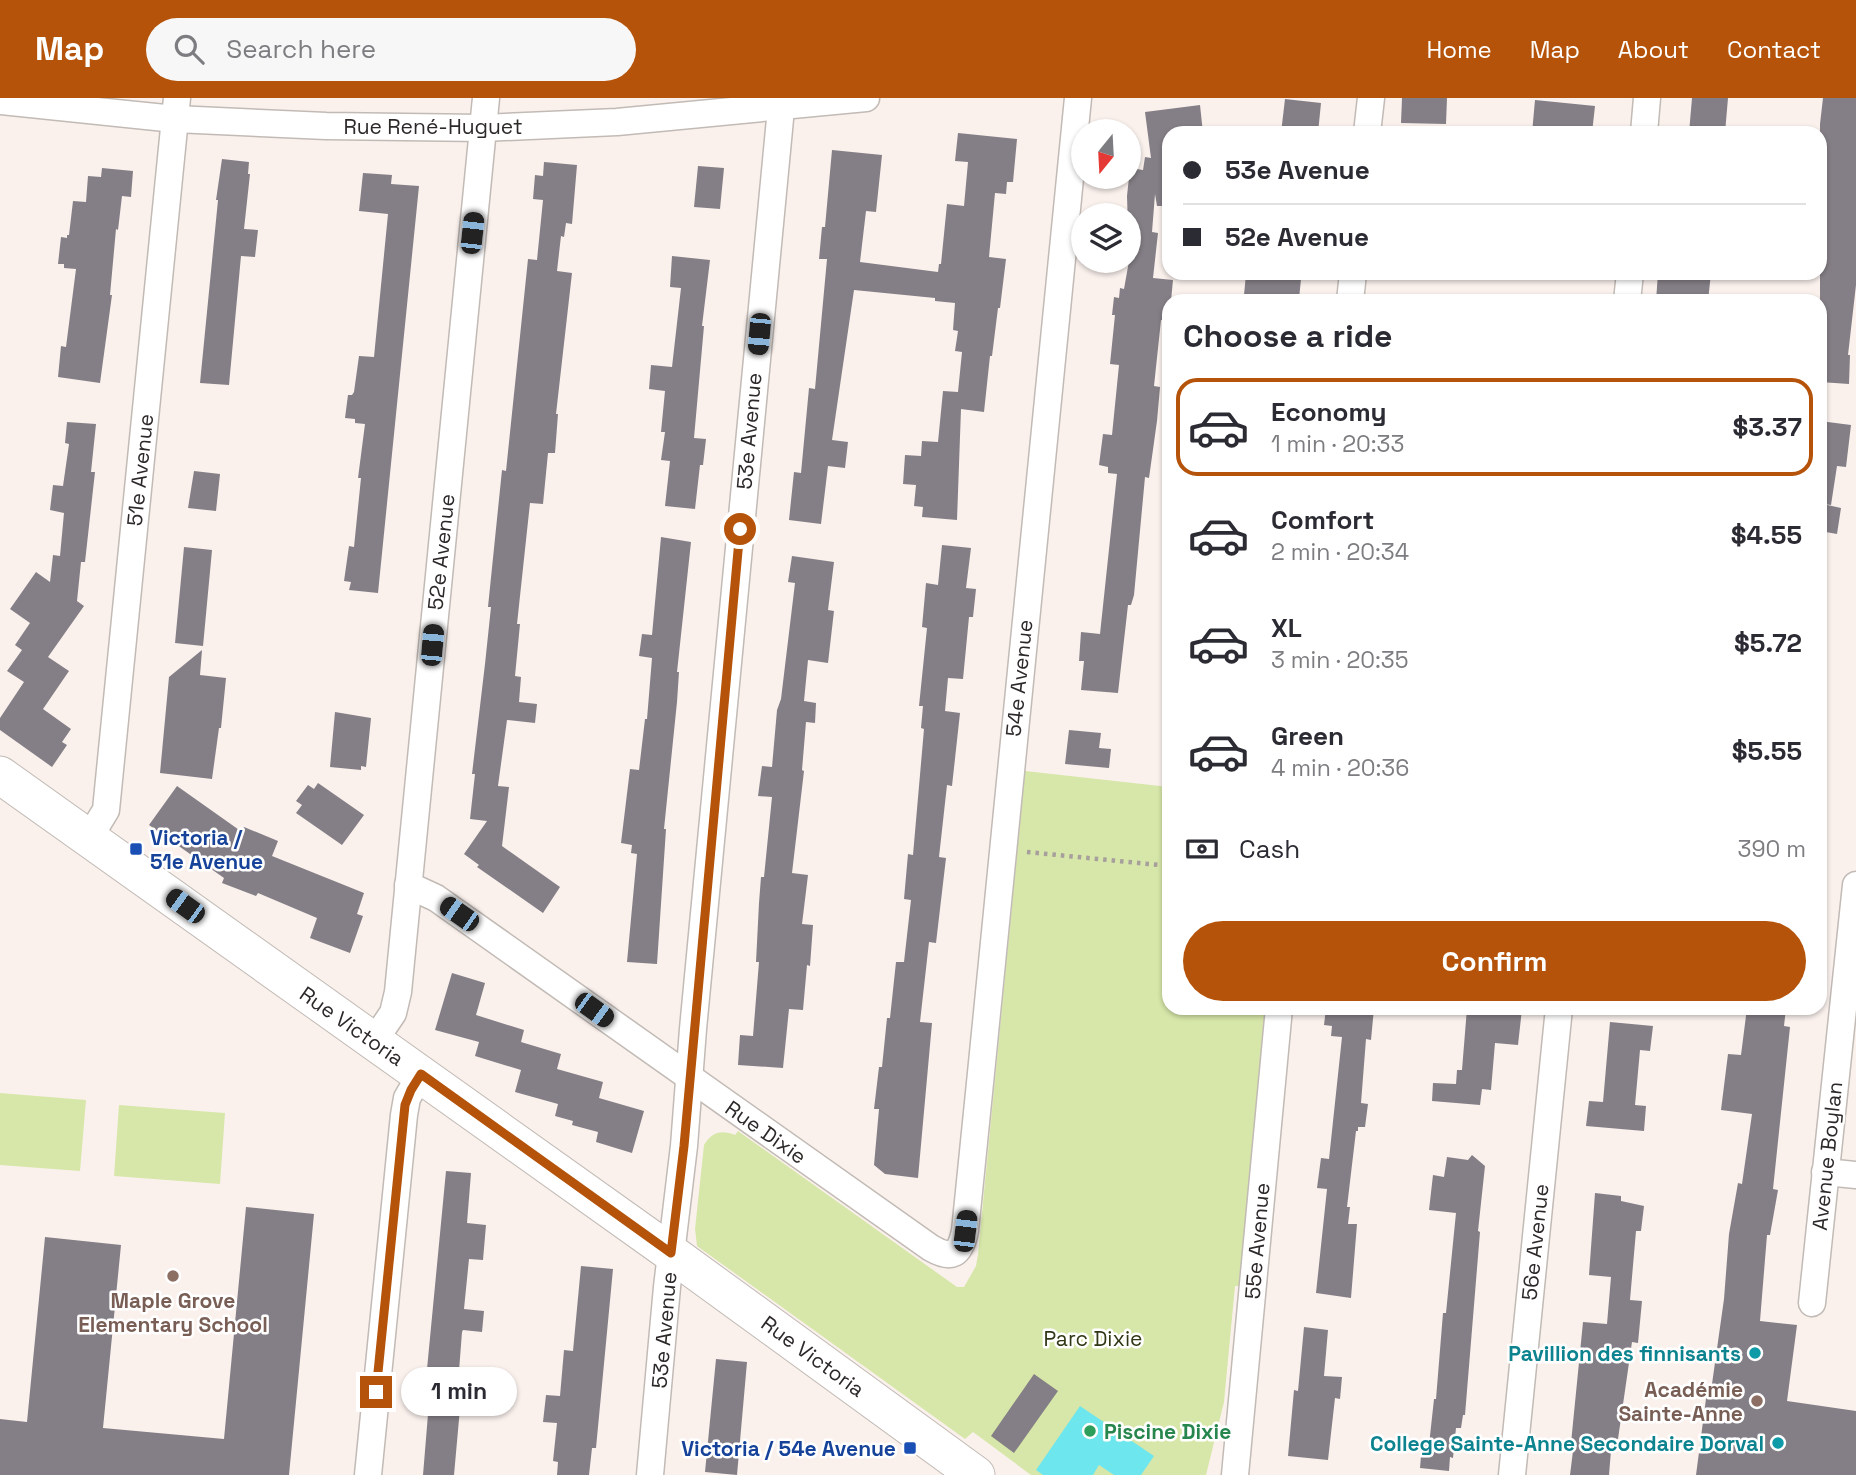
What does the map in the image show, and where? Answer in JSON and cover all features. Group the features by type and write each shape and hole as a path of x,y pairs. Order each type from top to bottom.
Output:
{"main road":[{"name":"Rue Victoria","path":"0,775 671,1253 959,1470"}],"street":[{"name":"52e Avenue","path":"374,1041 388,1021 397,1000 486,98"},
{"name":"Rue René-Huguet","path":"0,101 176,108 326,127 483,128 617,122 781,102 866,98"},
{"name":"54e Avenue","path":"952,1254 959,1249 965,1231 1078,98"},
{"path":"1368,126 1371,98"},
{"path":"1645,126 1647,98"},
{"name":"53e Avenue","path":"650,1475 781,102"},
{"name":"51e Avenue","path":"89,838 106,810 176,108"},
{"name":"Rue Dixie","path":"408,885 436,898 931,1248 952,1254"},
{"name":"Avenue Boylan","path":"1812,1303 1856,887"},
{"name":"55e Avenue","path":"1236,1475 1278,1015"},
{"name":"56e Avenue","path":"1512,1475 1558,1015"},
{"path":"368,1475 404,1115 407,1098 421,1074"},
{"path":"1825,1172 1856,1175"}],"path":[{"path":"1004,849 1162,865"}],"green space":[{"name":"Parc Dixie","path":"1025,771 1162,786 1162,1015 1268,1015 1241,1286 1235,1286 1224,1402 1206,1475 1031,1475 973,1432 965,1439 697,1246 695,1229 704,1145 717,1133 735,1135 738,1131 957,1287 964,1287 976,1266"},
{"path":"0,1093 86,1100 80,1171 0,1165"},
{"path":"119,1105 225,1113 220,1184 114,1176"}],"water":[{"name":"Piscine Dixie","path":"1080,1406 1154,1456 1141,1475 1114,1475 1099,1465 1093,1475 1043,1475 1036,1470"}],"building":[{"path":"1402,98 1447,98 1446,124 1401,123"},
{"path":"1692,98 1728,98 1726,126 1690,126"},
{"path":"1823,98 1856,98 1856,285 1848,355 1849,384 1827,382 1827,294 1820,294 1820,280 1827,280 1827,126 1820,124"},
{"path":"1285,99 1321,103 1319,126 1282,126"},
{"path":"1535,100 1595,106 1593,126 1533,126"},
{"path":"1200,105 1202,126 1162,126 1162,206 1157,206 1155,194 1152,232 1158,233 1153,278 1173,280 1172,294 1162,294 1162,320 1154,386 1160,387 1157,421 1149,478 1145,477 1134,595 1131,605 1128,605 1118,693 1081,690 1084,661 1079,661 1081,632 1100,634 1117,474 1108,473 1108,467 1099,465 1103,434 1112,435 1119,365 1110,364 1114,297 1119,298 1120,288 1124,289 1127,273 1141,273 1141,203 1127,203 1128,189 1141,189 1141,170 1145,157 1151,158 1145,112"},
{"path":"958,133 1017,139 1013,182 1007,182 1006,194 995,193 989,257 1006,259 984,412 961,409 957,520 922,517 923,507 914,506 916,485 903,484 905,455 921,456 922,441 938,442 943,391 958,392 962,352 955,351 958,331 953,330 955,303 935,301 935,298 854,290 832,440 848,442 845,468 828,466 821,524 789,520 794,472 801,473 809,388 815,389 827,259 819,259 822,227 825,227 832,150 882,155 876,212 866,211 860,262 938,272 947,204 964,206 968,162 955,161"},
{"path":"222,159 249,162 244,229 258,230 255,257 241,256 229,385 200,383"},
{"path":"544,162 577,165 572,224 566,223 564,237 561,236 557,271 572,273 556,414 555,453 548,453 543,504 530,503 517,624 520,624 515,676 521,677 519,702 537,704 535,723 507,720 498,786 509,787 502,846 560,887 543,913 477,867 479,865 464,854 487,821 470,819 475,774 472,774 491,607 488,607 502,470 506,471 528,259 537,260 543,200 533,199 535,175 543,176"},
{"path":"698,166 724,168 720,209 694,207"},
{"path":"102,168 133,171 131,197 122,196 118,230 116,229 112,295 100,383 58,377 61,346 66,347 76,269 64,268 64,264 58,264 61,237 67,238 69,235 73,201 86,202 88,176 101,177"},
{"path":"363,173 392,175 391,184 419,186 378,593 349,590 351,582 344,581 349,546 354,547 361,478 358,478 365,424 345,418 348,395 354,392 359,356 374,357 388,214 359,211"},
{"path":"672,256 710,260 694,438 706,439 695,509 665,506 670,461 661,460 665,432 661,432 665,391 649,389 651,365 672,367 681,288 670,287"},
{"path":"1245,280 1301,280 1300,294 1244,294"},
{"path":"1658,280 1710,280 1709,294 1656,294"},
{"path":"67,422 96,424 91,472 95,472 85,562 81,562 77,601 84,606 48,657 69,671 43,709 71,729 62,742 67,745 52,767 0,730 0,718 24,682 7,671 22,650 15,645 30,623 10,609 36,572 50,582 53,555 60,556 64,513 50,510 53,485 63,486 69,444 65,443"},
{"path":"1827,422 1851,425 1846,467 1837,466 1831,505 1827,504"},
{"path":"194,471 220,474 216,511 188,508"},
{"path":"1827,505 1841,508 1837,534 1827,532"},
{"path":"661,537 691,542 664,829 657,964 627,962 637,854 631,853 632,845 621,843 630,769 639,770 647,719 652,658 639,656 642,634 652,635"},
{"path":"942,545 971,548 966,588 976,589 973,617 969,617 963,679 948,678 945,711 960,713 952,786 947,785 939,857 946,858 936,943 929,942 920,1022 932,1023 918,1178 885,1174 874,1165 879,1109 874,1109 887,1018 890,1018 896,962 904,962 911,900 904,899 908,854 913,855 924,729 921,728 923,706 919,706 927,628 922,627 926,583 938,585"},
{"path":"184,547 212,550 203,646 175,643"},
{"path":"792,556 834,562 828,610 834,611 828,663 808,660 804,701 816,703 815,723 806,722 804,771 792,873 808,875 802,924 813,925 803,1010 789,1009 783,1068 738,1065 740,1035 753,1036 759,962 756,962 761,877 764,877 772,797 758,796 762,766 772,767 777,710 781,699 795,583 788,582"},
{"path":"202,650 200,675 226,678 212,779 160,773 169,677"},
{"path":"335,712 371,718 366,767 361,766 361,770 330,767"},
{"path":"1069,730 1101,733 1099,748 1111,749 1109,768 1065,764"},
{"path":"318,783 364,815 342,845 296,813 302,805 296,801 308,785 314,789"},
{"path":"177,786 242,832 244,827 278,841 272,856 364,893 357,914 363,916 350,953 310,938 317,918 258,893 256,896 222,883 224,878 149,825"},
{"path":"452,973 485,983 476,1015 524,1030 521,1042 561,1054 557,1069 603,1082 599,1098 644,1111 632,1153 596,1142 598,1132 572,1125 573,1121 555,1116 558,1104 515,1092 521,1070 475,1056 479,1042 435,1030"},
{"path":"1325,1015 1373,1015 1371,1040 1366,1039 1361,1103 1368,1104 1365,1127 1358,1127 1356,1131 1347,1207 1350,1207 1348,1224 1357,1224 1351,1298 1316,1293 1327,1189 1317,1188 1321,1158 1329,1159 1342,1037 1331,1036 1332,1026 1324,1025"},
{"path":"1466,1015 1521,1015 1518,1045 1495,1043 1491,1090 1482,1089 1480,1105 1432,1101 1433,1083 1456,1084 1457,1070 1462,1070"},
{"path":"1746,1015 1785,1015 1784,1026 1790,1027 1773,1189 1778,1190 1770,1235 1767,1235 1760,1321 1797,1325 1787,1401 1856,1411 1856,1475 1696,1475 1707,1391 1711,1391 1724,1299 1729,1234 1738,1183 1742,1184 1752,1114 1721,1110 1728,1054 1741,1055"},
{"path":"1610,1022 1653,1026 1650,1051 1640,1050 1635,1105 1646,1106 1644,1131 1586,1126 1589,1101 1603,1102"},
{"path":"1472,1155 1485,1166 1465,1415 1461,1428 1456,1428 1449,1471 1420,1468 1422,1444 1429,1445 1436,1399 1443,1313 1446,1313 1456,1213 1429,1210 1433,1175 1444,1177 1447,1157 1468,1160"},
{"path":"446,1171 471,1173 467,1223 486,1225 483,1260 469,1259 464,1309 484,1311 482,1332 462,1332 457,1397 461,1397 454,1475 423,1475 430,1390 425,1390"},
{"path":"1595,1193 1621,1196 1621,1201 1644,1206 1641,1231 1636,1231 1630,1300 1642,1301 1638,1343 1632,1342 1618,1439 1612,1438 1609,1475 1570,1475 1583,1322 1607,1324 1611,1277 1589,1275"},
{"path":"246,1207 314,1214 289,1475 0,1475 0,1419 27,1422 45,1237 121,1245 103,1428 224,1439"},
{"path":"581,1266 613,1269 596,1448 592,1448 589,1475 557,1475 558,1462 553,1461 557,1423 543,1422 546,1395 560,1396 564,1350 573,1351"},
{"path":"1304,1327 1328,1330 1324,1376 1342,1377 1340,1399 1335,1398 1328,1460 1288,1456 1294,1390 1298,1391"},
{"path":"716,1359 747,1362 737,1475 705,1472"},
{"path":"1034,1374 1058,1391 1014,1453 991,1436"}],"place":[{"name":"Victoria / 51e Avenue","path":"136,849"},
{"name":"Maple Grove Elementary School","path":"173,1276"},
{"name":"Pavillion des finnisants","path":"1755,1353"},
{"name":"Académie Sainte-Anne","path":"1757,1401"},
{"name":"Piscine Dixie","path":"1090,1431"},
{"name":"College Sainte-Anne Secondaire Dorval","path":"1778,1443"},
{"name":"Victoria / 54e Avenue","path":"910,1448"}],"route":[{"path":"376,1392 405,1105 421,1074 671,1253 684,1146 740,529"}]}
